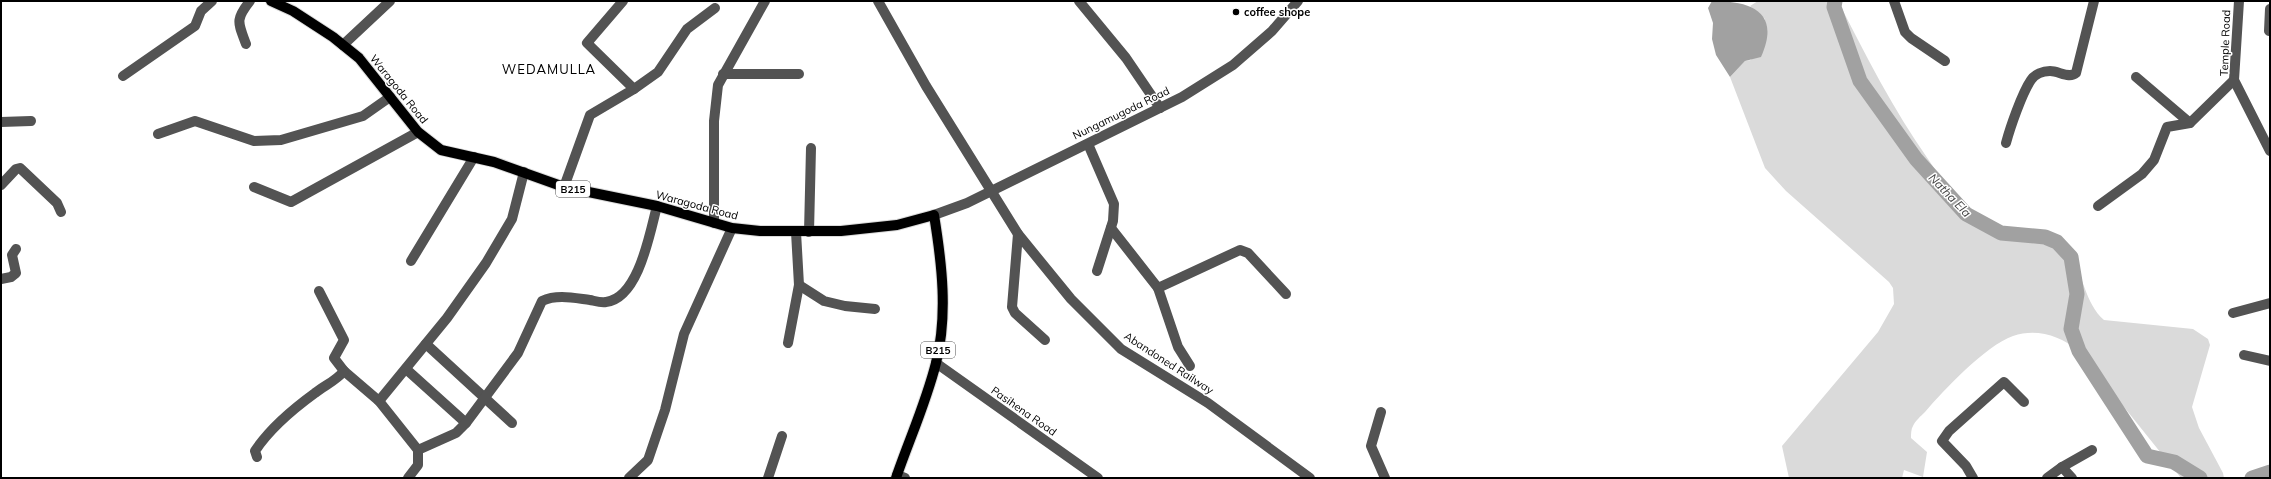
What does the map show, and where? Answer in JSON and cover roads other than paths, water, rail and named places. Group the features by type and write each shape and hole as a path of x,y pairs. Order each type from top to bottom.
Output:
{"main road":[{"name":"Waragoda Road","path":"271,1 293,12 343,45 359,58 418,132 441,150 524,172 564,187 657,206 732,228 796,232 841,232 897,225 934,215"},
{"name":"B215","path":"899,477 936,363 943,301 941,258 934,215"}],"street":[{"path":"123,76 195,26 201,11 212,1"},
{"path":"246,44 238,22 240,14 250,1"},
{"path":"343,45 390,1"},
{"path":"623,1 587,43 634,89"},
{"path":"714,223 714,121 718,85 765,1"},
{"name":"Abandoned Railway","path":"878,1 926,86 993,191 1018,234 1071,299 1121,349 1208,402 1310,478"},
{"path":"1079,1 1126,58 1160,108"},
{"name":"Nungamugoda Road","path":"934,215 993,191 1088,144 1160,108 1233,66 1272,31 1298,1"},
{"path":"1894,1 1906,32 1911,38 1945,60"},
{"path":"2006,143 2010,124 2033,78 2043,72 2060,72 2070,76 2076,73 2094,1"},
{"name":"Temple Road","path":"2239,1 2234,80 2270,151"},
{"path":"564,187 590,115 634,89 658,72 687,29 715,8"},
{"path":"2269,31 2270,9"},
{"path":"723,74 799,74"},
{"path":"2136,77 2190,123"},
{"path":"2098,206 2142,174 2154,160 2168,127 2190,123 2234,80"},
{"path":"158,134 195,121 254,142 281,140 363,116 390,97"},
{"path":"1,122 31,122"},
{"path":"254,187 291,202 418,132"},
{"path":"1088,144 1114,204 1111,228 1097,271"},
{"path":"809,232 811,148"},
{"path":"412,261 474,158"},
{"path":"1,185 16,169 20,168 57,203 61,212"},
{"path":"379,401 426,344 486,263 512,219 524,172"},
{"path":"418,450 456,433 466,423 518,353 542,301 564,296 606,302 622,294 633,282 644,255 657,206"},
{"path":"629,478 648,460 665,410 684,334 732,228"},
{"path":"1111,228 1158,288 1178,347 1190,366"},
{"path":"788,343 799,285 796,232"},
{"path":"1018,234 1012,307 1014,313 1045,340"},
{"path":"1,279 11,277 16,273 12,255 16,249"},
{"path":"1158,288 1240,250 1248,253 1286,294"},
{"path":"799,285 824,301 845,306 875,309"},
{"path":"319,290 344,340 334,358 344,370 379,401 418,450 418,465 408,478"},
{"path":"2233,313 2270,303"},
{"path":"426,344 484,399 512,423"},
{"path":"2244,355 2270,361"},
{"name":"Pasihena Road","path":"936,363 1098,478"},
{"path":"406,369 466,423"},
{"path":"256,458 255,451 262,440 308,398 334,380 344,370"},
{"path":"1973,478 1966,466 1942,441 1949,431 2004,382 2024,402"},
{"path":"1380,412 1371,446 1385,478"},
{"path":"768,478 782,436"},
{"path":"2047,478 2062,467 2092,450"},
{"path":"2062,467 2072,478"}],"waterway":[{"name":"Natha Ela","path":"1835,1 1834,7 1860,81 1916,159 1966,214 2001,233 2045,237 2057,242 2071,257 2077,294 2071,329 2079,351 2147,456 2174,462 2200,478"},
{"name":"Natha Ela","path":"2252,478 2270,472"}],"place":[{"name":"coffee shope","path":"1236,12"}],"district":[{"name":"WEDAMULLA","path":"549,69"}]}
